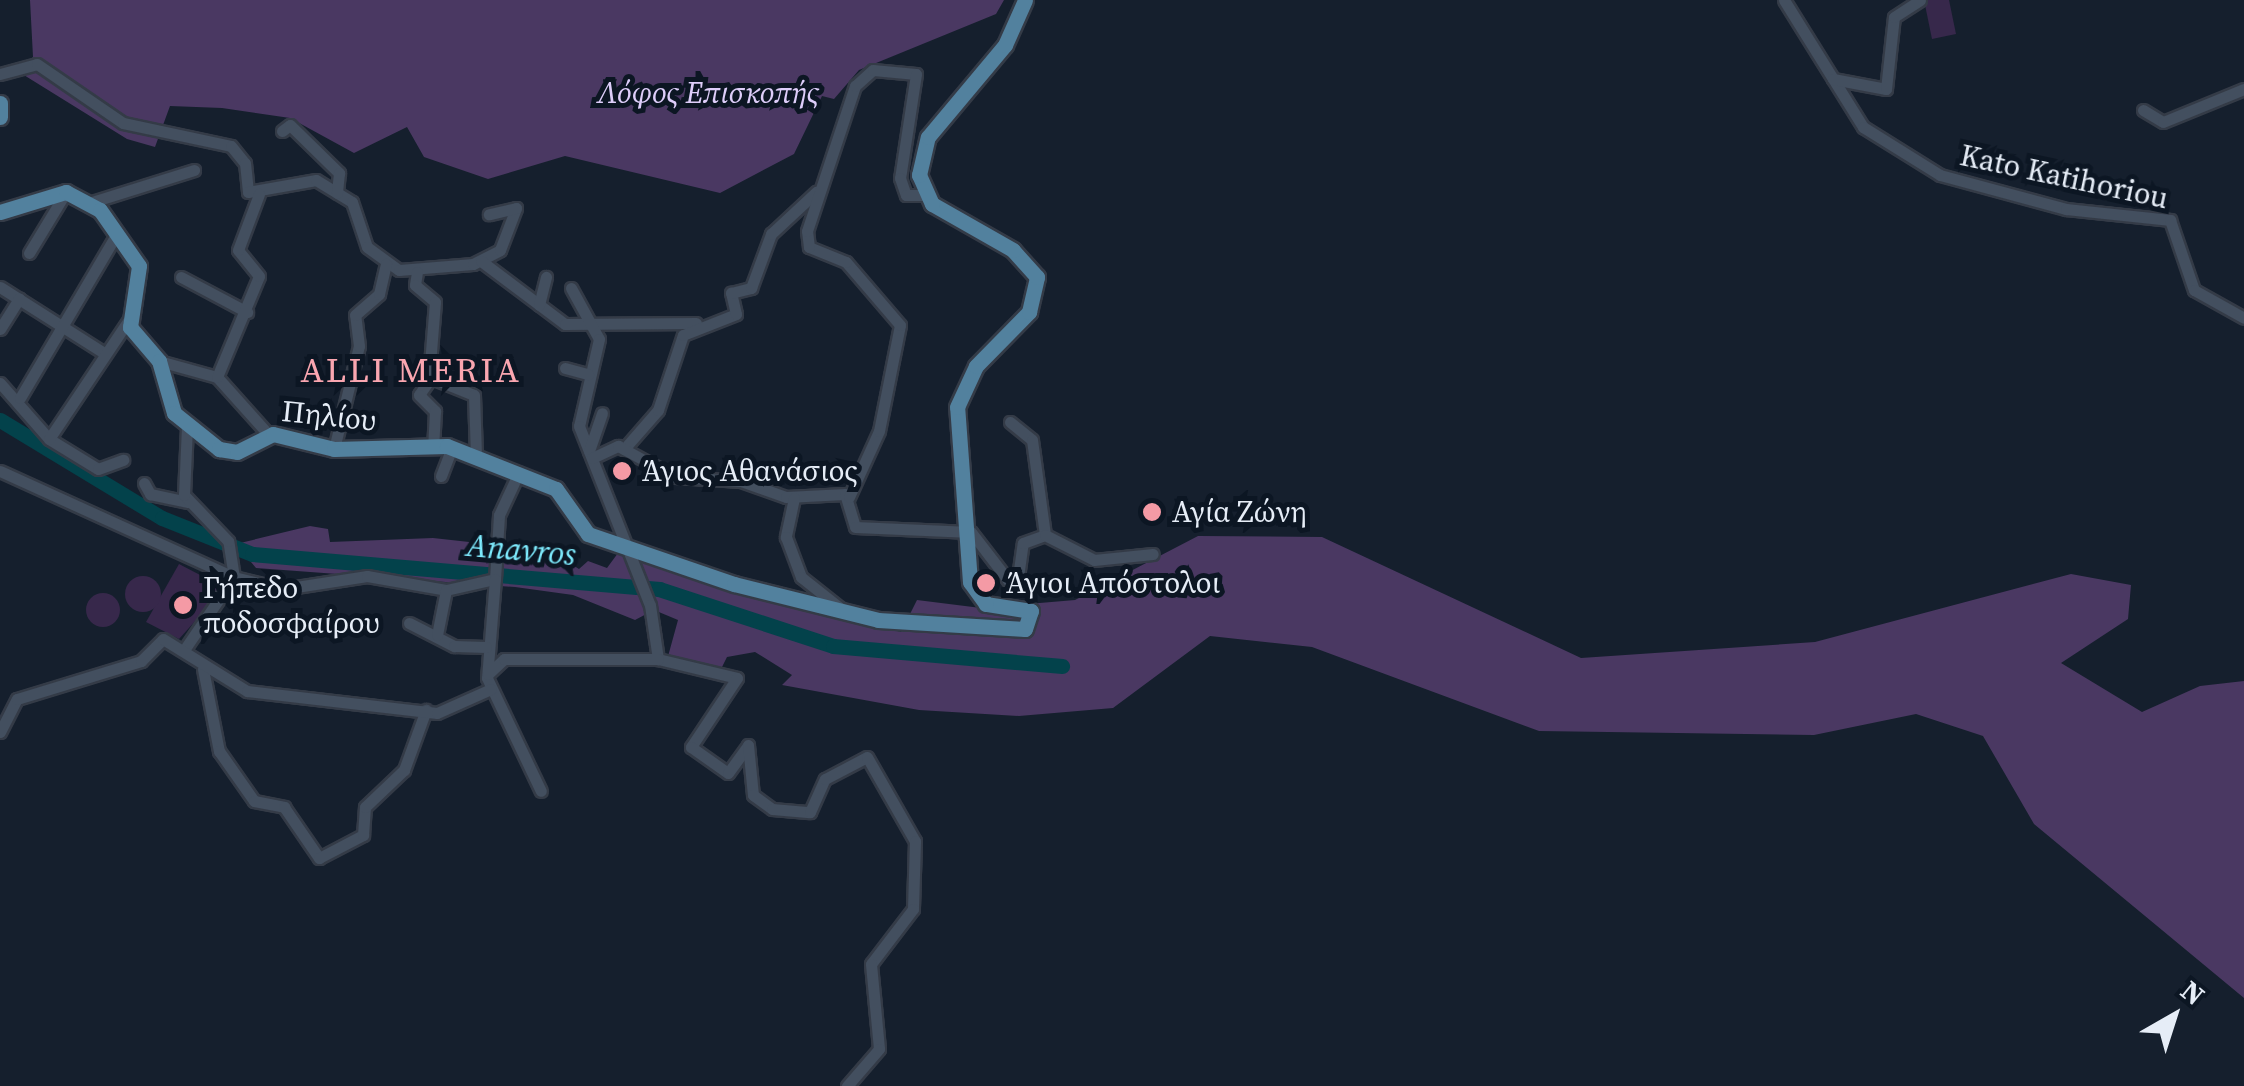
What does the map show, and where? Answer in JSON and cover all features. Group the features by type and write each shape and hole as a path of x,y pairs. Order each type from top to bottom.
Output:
{"main road":[{"path":"966,530 957,416 967,378 1028,314 1038,282 1013,250 924,195 928,137 1006,45 1025,0"},
{"path":"0,103 0,117"},
{"path":"0,212 66,192 92,202 141,272 128,321 159,361 169,404 186,426"},
{"name":"Πηλίου","path":"186,426 232,452 269,435 334,449 452,447 558,490 581,530 621,545 840,612 1030,626 1028,608 976,595 966,530"}],"street":[{"name":"Kato Katihoriou","path":"1784,0 1856,121 1940,174 2046,205 2170,220 2190,284 2244,318"},
{"path":"1833,78 1886,89 1894,16 1920,0"},
{"path":"0,74 32,62 124,124 231,146 245,162 246,190 259,194 307,178 337,192 356,207 365,243 386,264 417,272 481,261 510,241 517,213 511,204 489,214"},
{"path":"924,195 910,198 901,185 916,74 892,66 856,83 816,192 807,245 840,258 878,291 900,329 879,431 849,497 855,526 966,530 1008,580 1018,577 1023,543 1045,536 1094,560 1153,554"},
{"path":"2143,110 2163,122 2244,88"},
{"path":"282,131 290,125 339,172 337,192"},
{"path":"92,202 194,170"},
{"path":"29,253 66,192"},
{"path":"481,261 565,324 696,323 736,314 732,292 751,288 771,234 816,192"},
{"path":"217,377 246,312 258,271 238,250 259,194"},
{"path":"20,398 117,233"},
{"path":"334,449 359,346 355,315 379,294 386,264"},
{"path":"417,272 416,287 435,302 430,380 419,396 434,409 434,445"},
{"path":"181,276 246,312"},
{"path":"538,306 546,277"},
{"path":"0,287 104,353"},
{"path":"570,288 593,324 599,343 579,420 621,545 651,614 658,659"},
{"path":"0,329 19,299"},
{"path":"49,439 128,321"},
{"path":"590,454 624,449 655,416 680,341 696,323"},
{"path":"159,361 217,377 269,435"},
{"path":"564,368 588,374"},
{"path":"430,380 474,395 476,456"},
{"path":"0,383 20,398 49,439 98,469 123,460"},
{"path":"590,454 602,413"},
{"path":"1010,422 1032,440 1045,536"},
{"path":"186,426 188,502"},
{"path":"441,476 452,447"},
{"path":"624,449 667,475 740,481 794,498 849,497"},
{"path":"0,471 234,577 283,589 366,576 446,590 495,578"},
{"path":"518,472 499,515 499,558 486,647 489,684 541,791"},
{"path":"144,483 150,494 188,502 228,541 234,577 184,650"},
{"path":"794,498 787,544 804,582 840,612"},
{"path":"437,635 446,590"},
{"path":"409,624 486,647"},
{"path":"0,732 17,698 140,661 163,639 184,650 203,670 241,690 444,712 489,684 504,659 621,652 737,678 689,742 728,773 750,746 750,782 763,804 813,812 824,780 868,757 906,817 918,887 907,922 871,964 879,1049 847,1086"},
{"path":"203,670 223,757 254,801 284,807 319,858 363,835 365,808 404,770 426,710"}],"shaded area":[{"path":"1924,0 1949,0 1956,34 1932,39"},
{"name":"Γήπεδο ποδοσφαίρου","path":"179,564 225,588 179,639 146,622"},
{"path":"143,576 156,581 161,594 156,607 143,612 130,607 125,594 130,581"},
{"path":"103,593 115,598 120,610 115,622 103,627 91,622 86,610 91,598"}],"green space":[{"name":"Λόφος Επισκοπής","path":"30,0 1004,0 996,14 859,70 834,99 822,96 794,154 720,193 565,156 488,179 424,157 407,127 354,153 290,118 222,108 170,106 155,147 127,139 19,72 33,57"},
{"path":"310,526 328,529 330,542 433,538 550,551 579,569 588,561 607,568 618,553 901,632 917,600 981,608 1075,600 1198,536 1322,537 1581,658 1815,642 2071,574 2131,585 2128,619 2061,663 2142,712 2200,686 2244,681 2244,998 2034,824 1983,736 1916,714 1814,735 1539,731 1312,647 1210,636 1113,708 1019,716 919,710 782,685 792,675 755,652 727,657 721,669 667,660 678,620 654,610 635,620 573,595 515,587 256,568 236,544"}],"waterway":[{"name":"Anavros","path":"0,420 162,518 252,554 659,589 833,646 1062,666"}],"place":[{"name":"Άγιος Αθανάσιος","path":"622,471"},
{"name":"Αγία Ζώνη","path":"1152,512"},
{"name":"Άγιοι Απόστολοι","path":"986,583"},
{"name":"Γήπεδο ποδοσφαίρου","path":"183,605"}],"district":[{"name":"ALLI MERIA","path":"411,370"}]}
